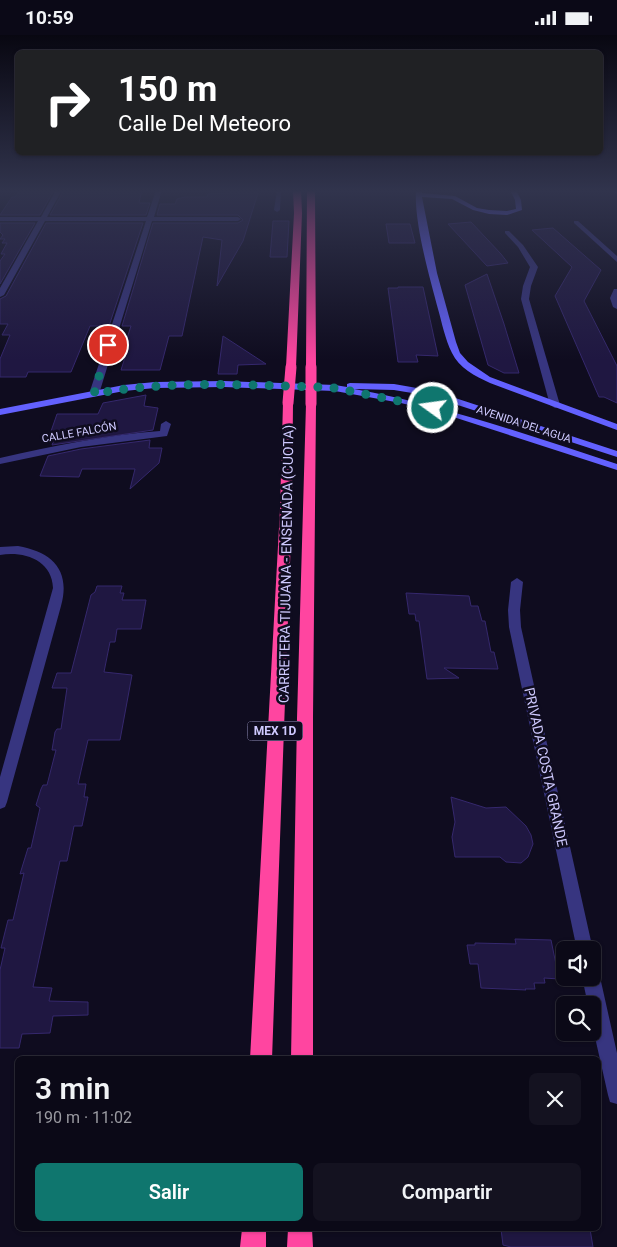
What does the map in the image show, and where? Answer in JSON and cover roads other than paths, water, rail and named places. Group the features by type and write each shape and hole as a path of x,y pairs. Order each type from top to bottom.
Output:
{"highway":[{"name":"CARRETERA TIJUANA - ENSENADA (CUOTA)","path":"261,1056 286,509 288,403 296,247"},
{"name":"CARRETERA TIJUANA - ENSENADA (CUOTA)","path":"302,1056 311,247"},
{"path":"253,1247 254,1231"},
{"path":"300,1231 300,1247"}],"main road":[{"path":"431,247 451,341 457,353 473,371 484,378 617,427"},
{"name":"AVENIDA DEL AGUA","path":"0,412 124,388 187,383 335,388 437,409 617,467"},
{"name":"AVENIDA DEL AGUA","path":"335,388 355,385 375,386 431,393 617,454"}],"street":[{"path":"0,295 27,247"},
{"path":"94,394 113,329 141,247"},
{"path":"521,247 534,267 527,286 525,299 555,405"},
{"path":"602,247 617,260"},
{"path":"617,291 614,298 617,307"},
{"name":"CALLE FALCÓN","path":"0,461 99,440 165,429"},
{"path":"0,551 9,549 25,550 42,557 53,569 58,580 58,594 0,802"},
{"name":"PRIVADA COSTA GRANDE","path":"517,582 514,610 515,627 584,941"},
{"path":"593,986 617,1095"}]}
